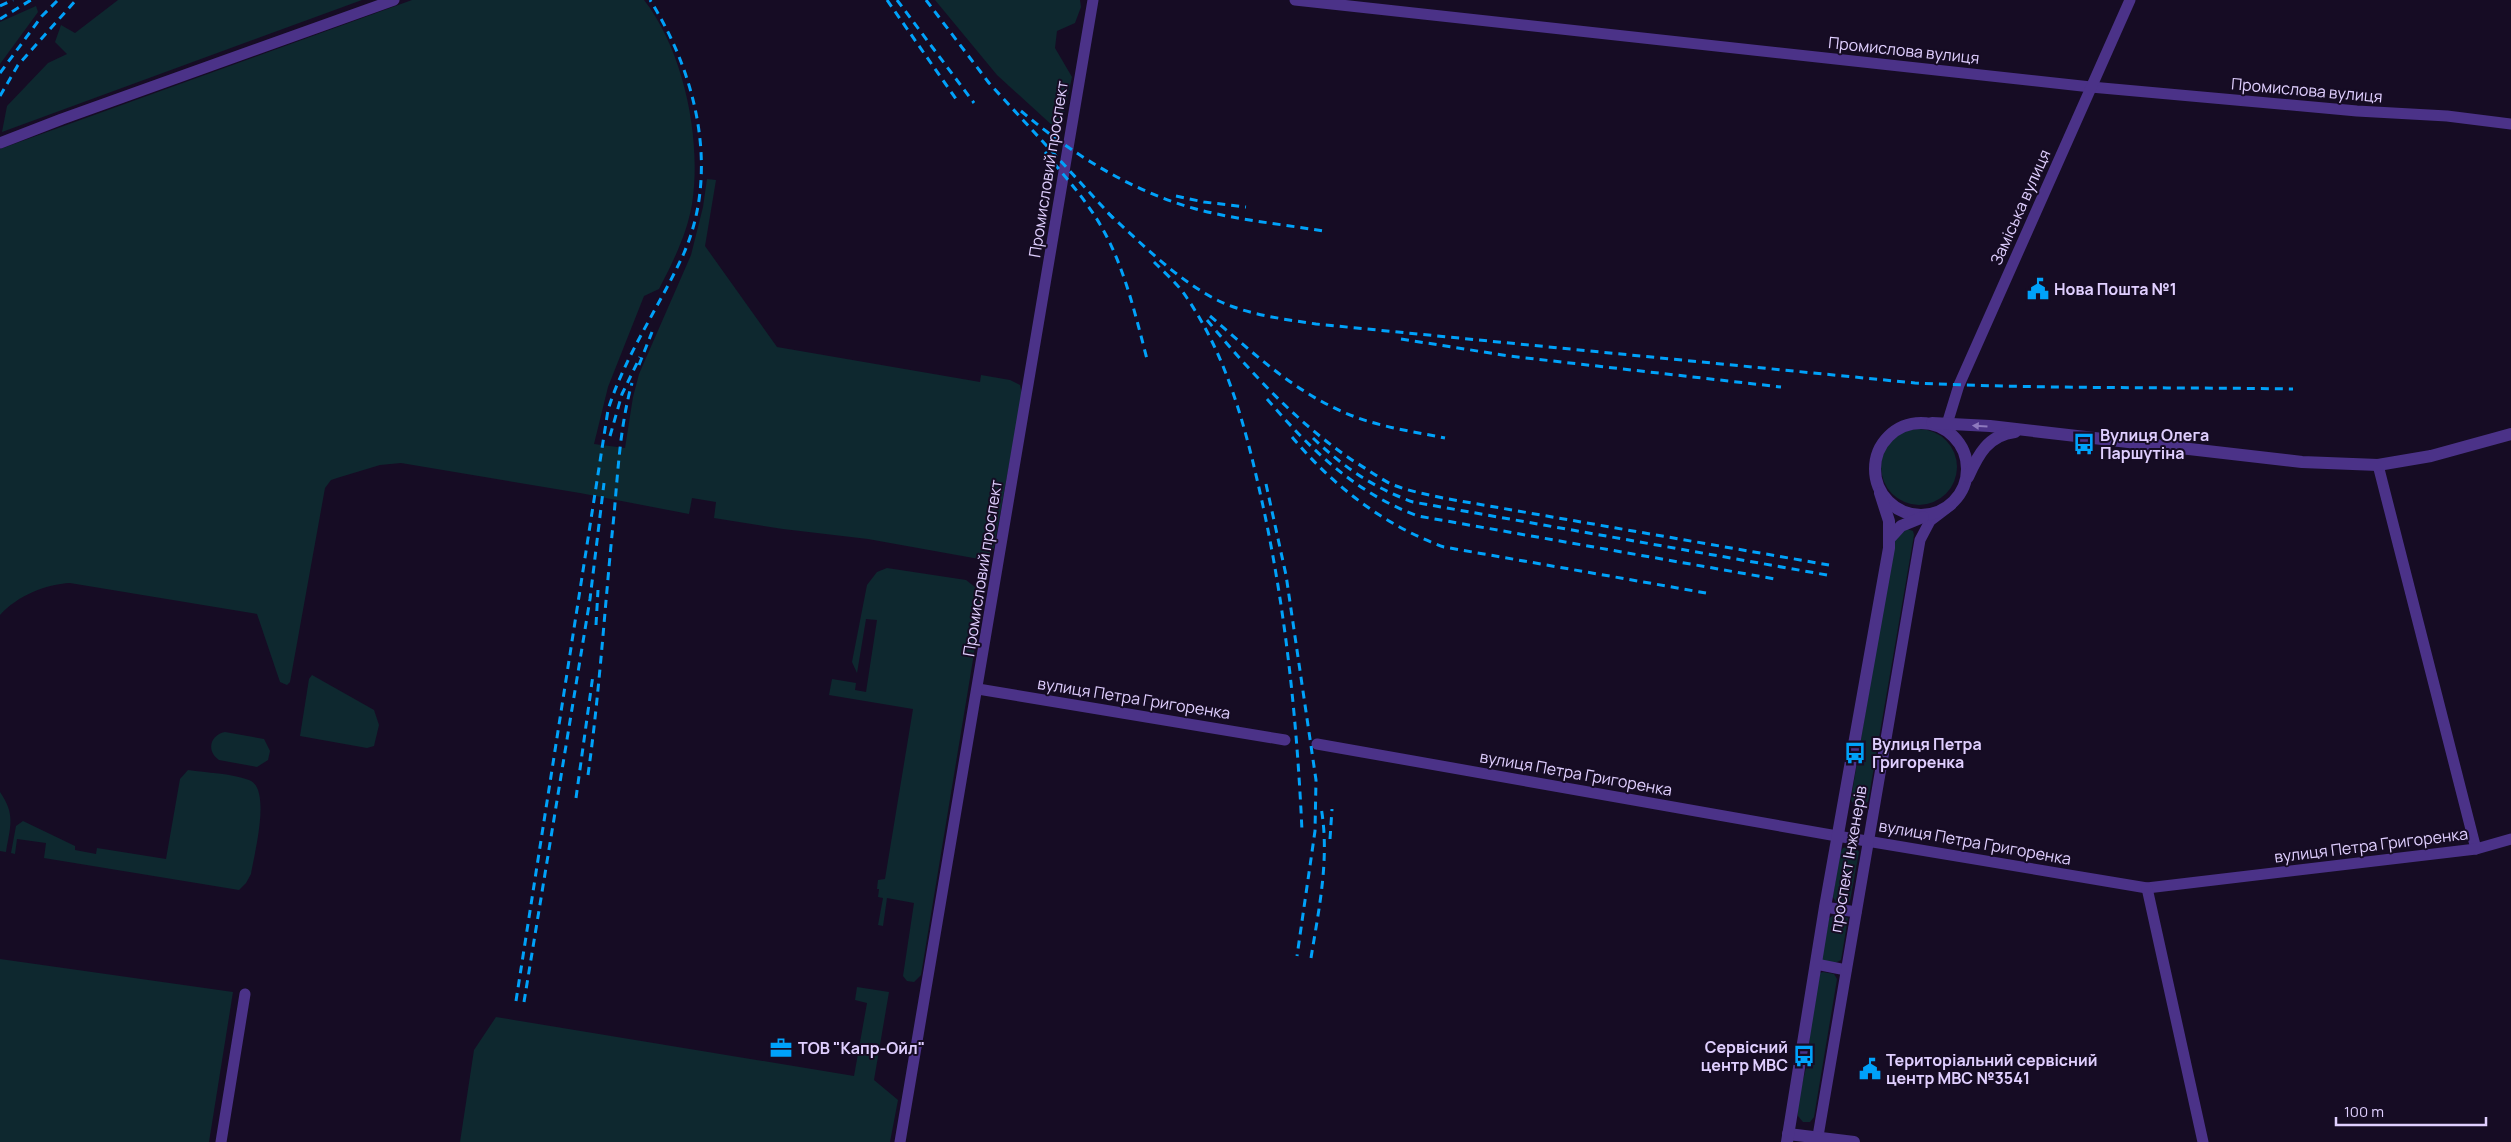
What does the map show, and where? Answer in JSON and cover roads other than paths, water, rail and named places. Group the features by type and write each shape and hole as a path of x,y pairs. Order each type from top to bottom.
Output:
{"street":[{"path":"0,143 394,0"},
{"name":"Промисловий проспект","path":"900,1142 1093,0"},
{"name":"Промислова вулиця","path":"1295,0 2091,87 2358,112 2446,116 2511,124"},
{"name":"Заміська вулиця","path":"1947,427 1960,385 2130,0"},
{"path":"1928,515 1917,516 1891,506 1880,493 1874,477 1874,466 1878,449 1888,436 1902,426 1919,422 1947,427 2027,430 2273,459 2378,465 2431,456 2511,434"},
{"path":"1947,427 1957,440 1964,454 1967,468 1965,484"},
{"path":"1890,538 1901,526 1951,505 1965,484 1980,452 1989,442 2010,432 2027,430"},
{"path":"2378,465 2476,849"},
{"name":"проспект Інженерів","path":"1788,1138 1824,907 1890,538 1887,512 1880,493"},
{"name":"проспект Інженерів","path":"1817,1140 1920,540 1930,521 1951,505"},
{"name":"вулиця Петра Григоренка","path":"978,689 1285,740"},
{"name":"вулиця Петра Григоренка","path":"1317,744 1837,836 2147,888 2476,849 2511,839"},
{"path":"2147,888 2203,1142"},
{"path":"1824,907 1856,912"},
{"path":"1816,964 1846,970"},
{"path":"221,1142 245,994"},
{"path":"1788,1138 1854,1142"}],"railway":[{"path":"0,6 13,0"},
{"path":"0,19 31,0"},
{"path":"0,73 42,16 58,0"},
{"path":"0,96 18,65 76,0"},
{"path":"516,1001 608,410 633,350 684,253 695,221 700,189 701,156 698,123 690,90 680,59 666,28 650,0"},
{"path":"887,0 956,99"},
{"path":"897,0 974,103"},
{"path":"926,0 989,83 1113,218"},
{"path":"1021,111 1040,127 1082,156 1148,192 1212,213 1323,231"},
{"path":"1045,152 1083,199 1109,241 1125,280 1147,359"},
{"path":"1176,196 1204,202 1246,207"},
{"path":"1108,213 1174,272 1219,301 1254,313 1316,324 1915,383 2057,387 2293,389"},
{"path":"1154,262 1184,293 1202,322 1225,372 1243,424 1263,506 1284,627 1294,708 1302,831"},
{"path":"1210,316 1288,381 1323,402 1366,421 1445,438"},
{"path":"1207,320 1276,397 1314,431 1355,462 1391,484 1443,498 1829,565"},
{"path":"639,365 652,332"},
{"path":"1401,339 1509,356 1781,387"},
{"path":"610,436 622,394 640,357"},
{"path":"588,775 620,449 632,383"},
{"path":"1267,399 1300,435 1335,468 1374,495 1418,516 1775,579"},
{"path":"1292,437 1325,472 1361,502 1401,528 1444,547 1706,593"},
{"path":"1313,438 1360,476 1385,490 1413,502 1827,575"},
{"path":"524,1002 590,599 604,483"},
{"path":"1266,484 1286,575 1316,780 1315,831 1297,956"},
{"path":"596,625 598,590"},
{"path":"576,798 593,675"},
{"path":"1311,958 1324,864 1321,807"},
{"path":"1330,839 1332,809"}],"place":[{"name":"Нова Пошта №1","path":"2038,289"},
{"name":"Вулиця Олега Паршутіна","path":"2084,444"},
{"name":"Вулиця Петра Григоренка","path":"1855,753"},
{"name":"ТОВ \"Капр-Ойл\"","path":"781,1048"},
{"name":"Сервісний центр МВС","path":"1804,1056"},
{"name":"Територіальний сервісний центр МВС №3541","path":"1870,1069"}]}
